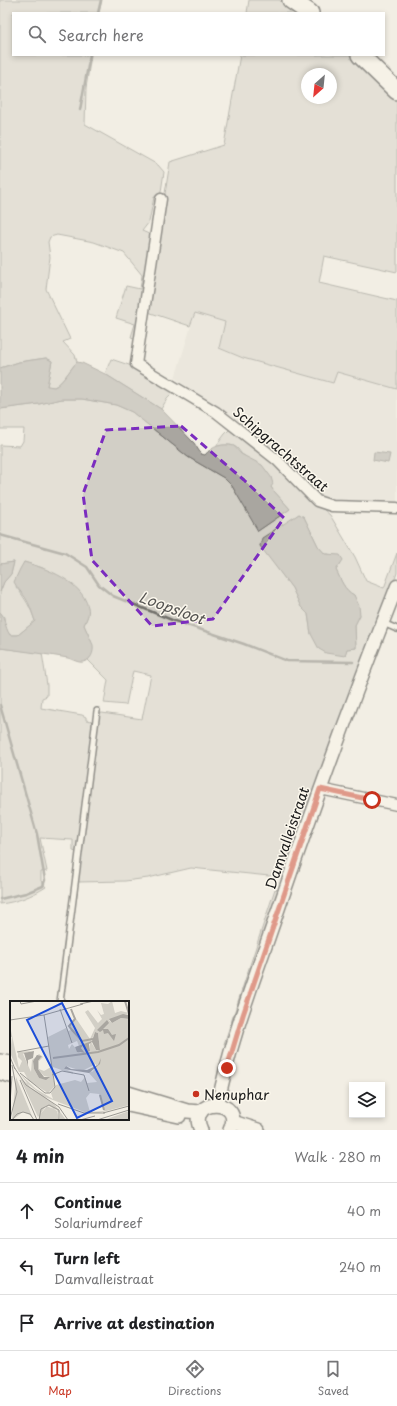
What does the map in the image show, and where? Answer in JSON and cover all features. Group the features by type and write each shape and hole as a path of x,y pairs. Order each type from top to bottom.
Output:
{"highway":[{"path":"291,0 309,12"},
{"path":"361,56 397,91"}],"main road":[{"path":"0,1061 10,1064"},
{"path":"0,1073 10,1076"},
{"path":"129,1093 186,1111 200,1121"},
{"path":"200,1121 205,1108 210,1105 218,1104 228,1109 231,1114 232,1126 258,1130"},
{"path":"129,1105 200,1121"}],"street":[{"name":"Schipgrachtstraat","path":"161,199 136,364 216,412 277,460 317,501 332,506 397,508"},
{"name":"Damvalleistraat","path":"218,1104 222,1082 243,1016 320,789 397,586"},
{"path":"320,789 397,805"}],"lane":[{"path":"383,623 397,628"},
{"path":"60,1001 97,711"}],"highlighted area":[{"path":"181,426 244,480 284,518 213,619 152,626 92,560 83,494 106,430"}],"shaded area":[{"path":"0,0 102,0 99,12 12,12 12,56 91,56 86,88 85,124 158,165 164,172 160,198 154,197 149,222 142,231 158,238 170,162 224,145 240,56 350,56 397,101 397,272 324,256 319,283 397,301 397,389 337,372 333,383 243,358 219,348 225,322 195,313 190,326 148,312 143,341 131,337 135,324 116,318 126,286 140,289 142,275 124,253 94,242 57,235 50,237 48,242 50,257 46,289 70,339 63,342 75,355 77,362 64,379 54,387 47,386 52,361 46,358 19,362 0,368"},
{"path":"249,0 279,0 296,12 247,12"},
{"path":"195,313 225,322 219,348 243,358 332,383 337,372 397,389 397,504 339,503 321,499 236,422 175,378"},
{"path":"46,358 52,361 47,386 57,386 77,362 82,363 105,374 161,409 194,443 201,454 205,455 211,449 218,446 234,446 241,454 262,465 271,477 273,484 271,487 290,509 258,531 232,486 224,478 188,457 132,412 116,405 82,399 62,399 39,404 0,409 0,368 19,362"},
{"path":"111,359 129,365 177,389 167,399 161,409 105,374"},
{"path":"62,399 82,399 116,405 132,412 188,457 224,478 232,486 259,530 290,509 236,447 228,445 216,446 230,429 258,449 330,515 355,557 366,581 384,588 397,553 397,573 283,879 279,877 191,868 148,878 125,881 78,882 80,853 73,851 73,840 40,838 47,871 41,872 41,881 46,887 24,898 0,904 0,648 42,653 47,685 47,696 42,698 41,708 82,715 86,717 86,720 92,721 91,742 96,742 99,714 102,713 142,719 151,675 133,671 126,705 104,703 108,680 88,660 91,655 92,646 84,625 88,615 43,568 24,562 16,587 27,603 35,621 18,635 9,635 5,627 4,617 0,612 0,592 4,582 11,574 14,562 0,564 0,445 20,446 23,441 24,429 0,429 0,409 39,404","holes":["299,514 304,517 318,546 325,554 329,554 341,563 336,570 345,588 354,595 360,615 355,625 356,648 346,649 345,656 311,634 308,614 301,607 292,588 260,545"]},
{"path":"374,452 390,454 388,463 373,460"},
{"path":"299,514 304,517 318,546 325,554 340,555 343,560 336,570 343,584 354,595 359,606 360,615 355,625 356,648 347,649 345,656 326,653 319,649 311,634 308,614 301,607 292,588 260,546 262,538"},
{"path":"14,562 11,574 4,582 0,592 0,564"},
{"path":"24,562 43,568 62,577 71,583 84,598 88,607 88,617 84,625 93,645 91,656 88,660 79,662 68,658 0,648 0,612 10,635 18,635 35,621 27,600 14,582"},
{"path":"275,889 280,891 229,1045 224,1044"}],"waterway":[{"path":"98,12 101,0"},
{"path":"80,110 90,56"},
{"name":"Loopsloot","path":"0,535 65,553 87,567 99,585 113,596 172,620 244,644 287,661 353,662"},
{"path":"0,705 37,834 45,880 43,886 26,893 0,899"}],"place":[{"name":"Nenuphar","path":"196,1094"}],"route":[{"path":"227,1068 243,1015 320,789 372,800"}]}
